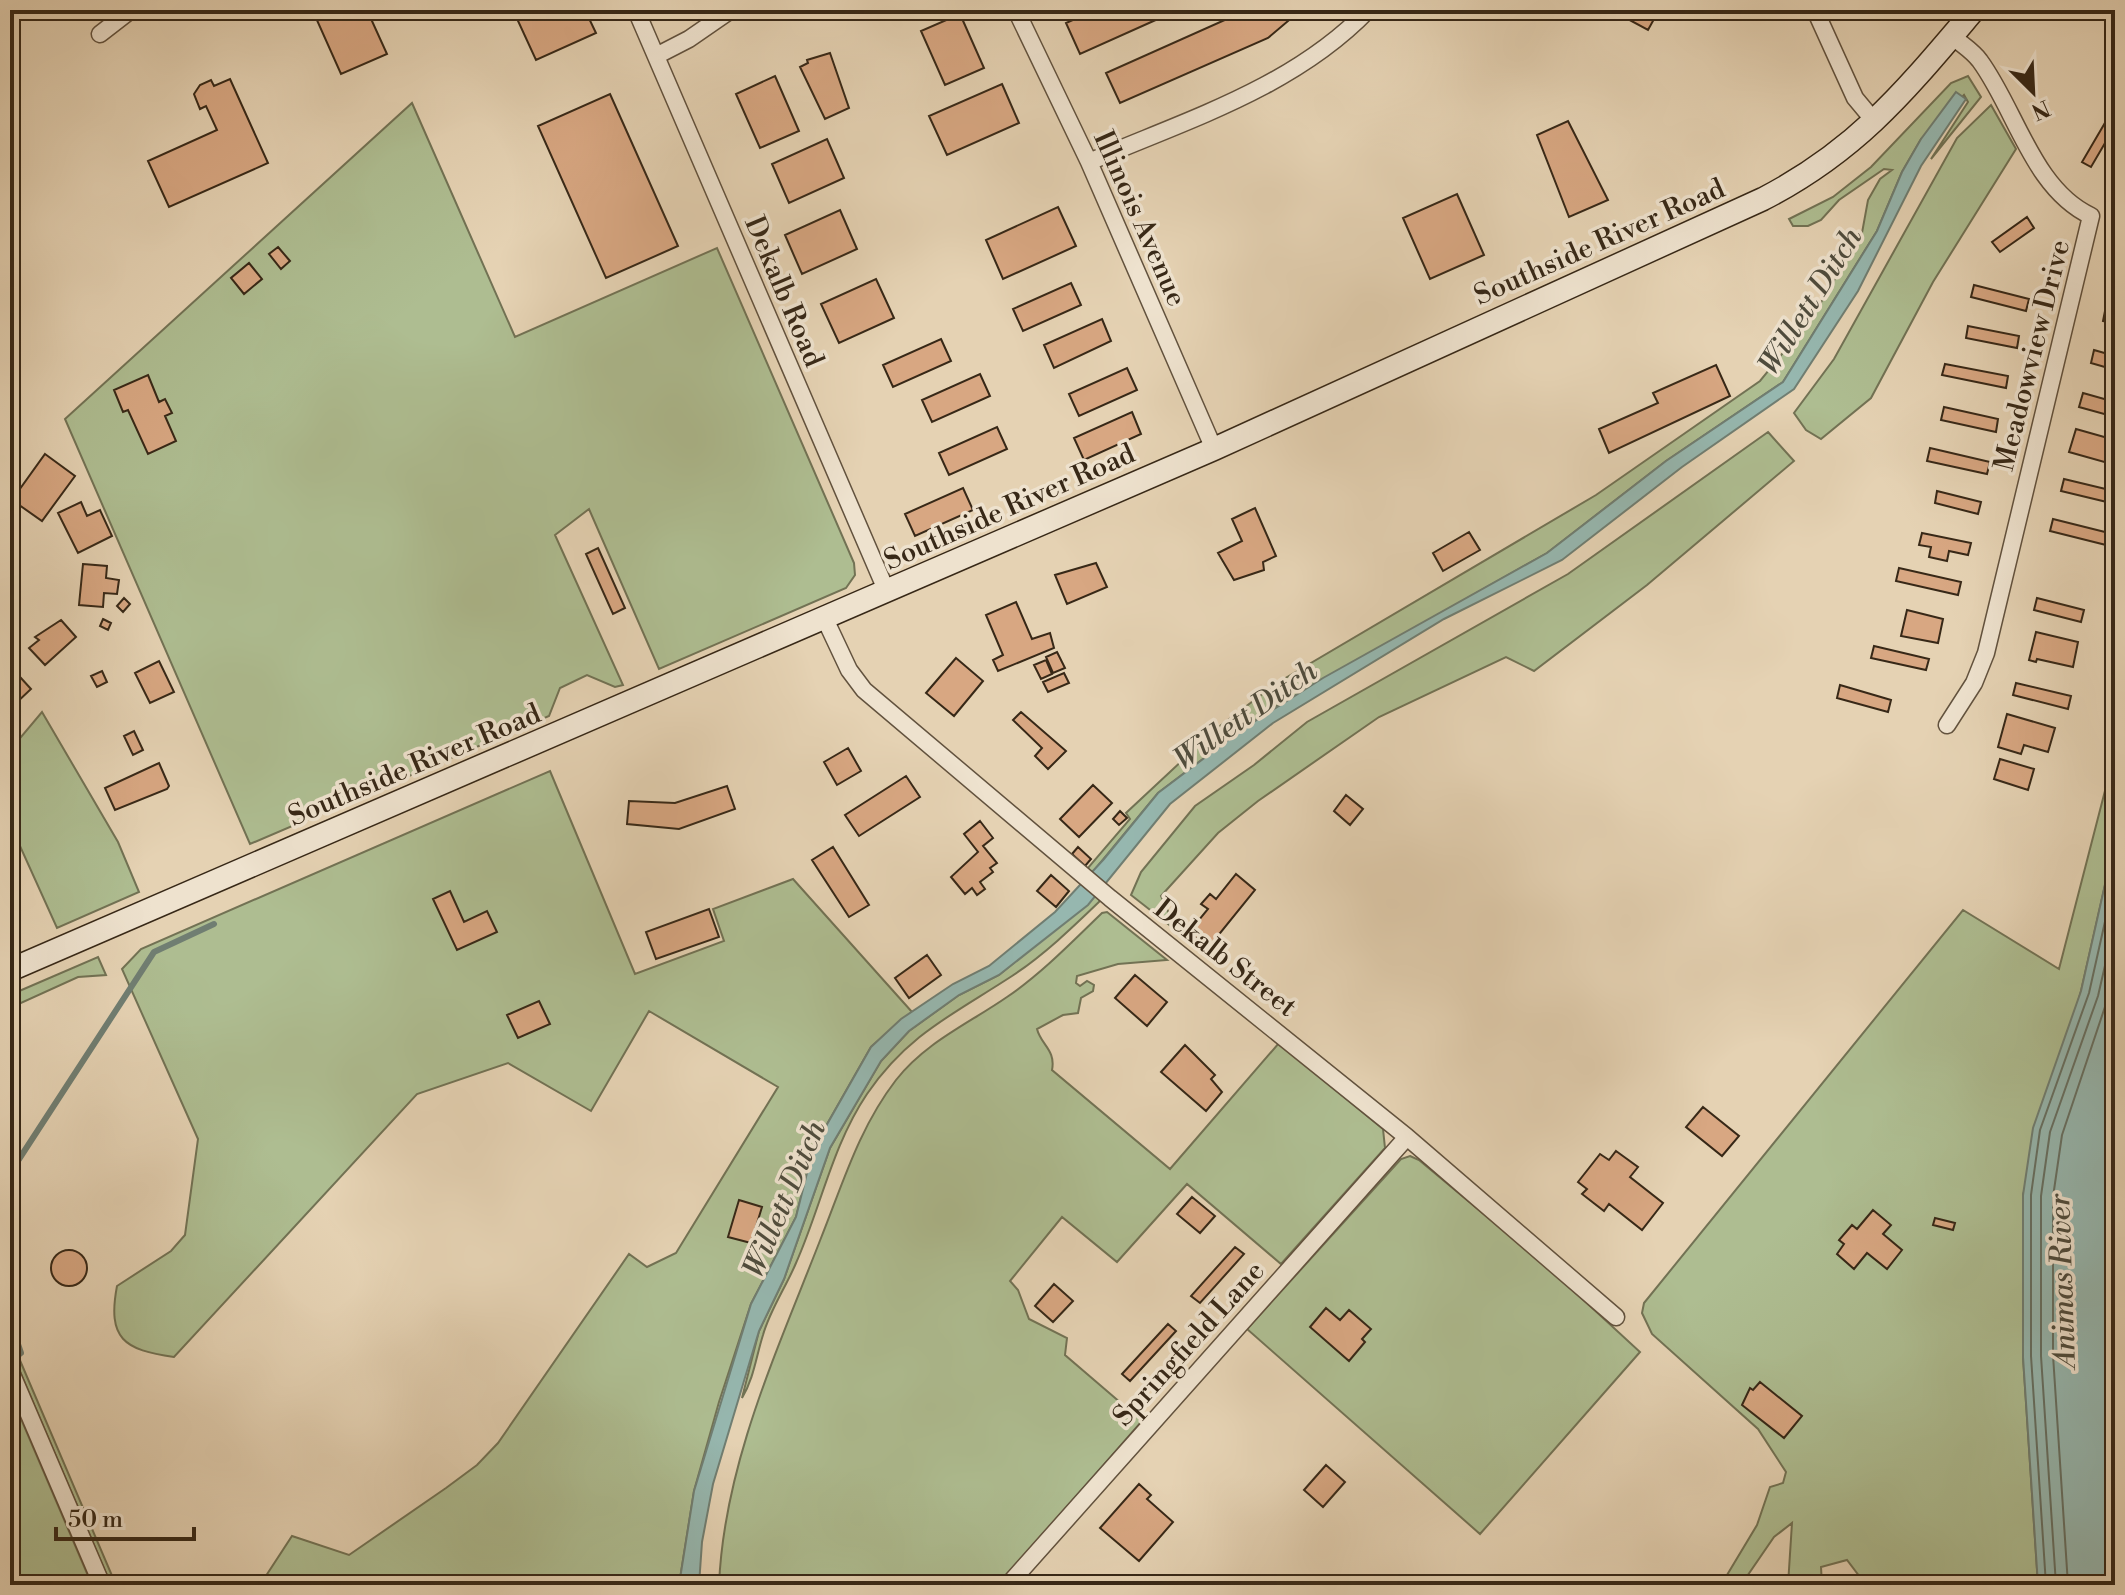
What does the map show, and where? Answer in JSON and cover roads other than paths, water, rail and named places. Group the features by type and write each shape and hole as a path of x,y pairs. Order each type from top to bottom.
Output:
{"main road":[{"name":"Southside River Road","path":"10,970 1214,449 1763,199 1838,155 1875,122 1974,10"}],"street":[{"path":"100,34 131,10"},
{"name":"Dekalb Road","path":"636,10 887,592"},
{"path":"656,56 689,39 731,10"},
{"name":"Illinois Avenue","path":"1016,10 1089,162 1214,449"},
{"path":"1089,162 1281,79 1323,52 1368,10"},
{"path":"1815,10 1855,98 1875,122"},
{"name":"Meadowview Drive","path":"1947,725 1974,683 1986,653 2091,216 2071,207 2051,184 1980,60 1952,36"},
{"name":"Dekalb Street","path":"825,619 849,670 864,690 1107,895 1407,1137 1616,1317"},
{"name":"Springfield Lane","path":"1008,1585 1407,1137"},
{"path":"10,1370 102,1585"}],"water":[{"path":"1956,92 1966,99 1921,166 1858,291 1794,389 1682,467 1562,560 1444,619 1273,723 1170,804 1088,905 999,975 959,995 909,1031 881,1061 830,1148 784,1279 759,1331 713,1484 702,1542 699,1585 679,1585 694,1491 751,1304 796,1217 813,1149 871,1047 901,1019 953,984 989,966 1055,912 1158,793 1244,728 1323,678 1547,553 1666,461 1783,382 1877,231 1902,172 1921,139"},
{"name":"Animas River","path":"2115,840 2115,1585 2038,1585 2023,1357 2023,1195 2033,1128 2081,991"}],"waterway":[{"path":"10,1173 154,952 214,924"},
{"path":"10,1321 21,1353 10,1362"}],"water label":[{"name":"Willett Ditch","path":"1810,301"},
{"name":"Willett Ditch","path":"1245,715"},
{"name":"Willett Ditch","path":"784,1199"}]}
